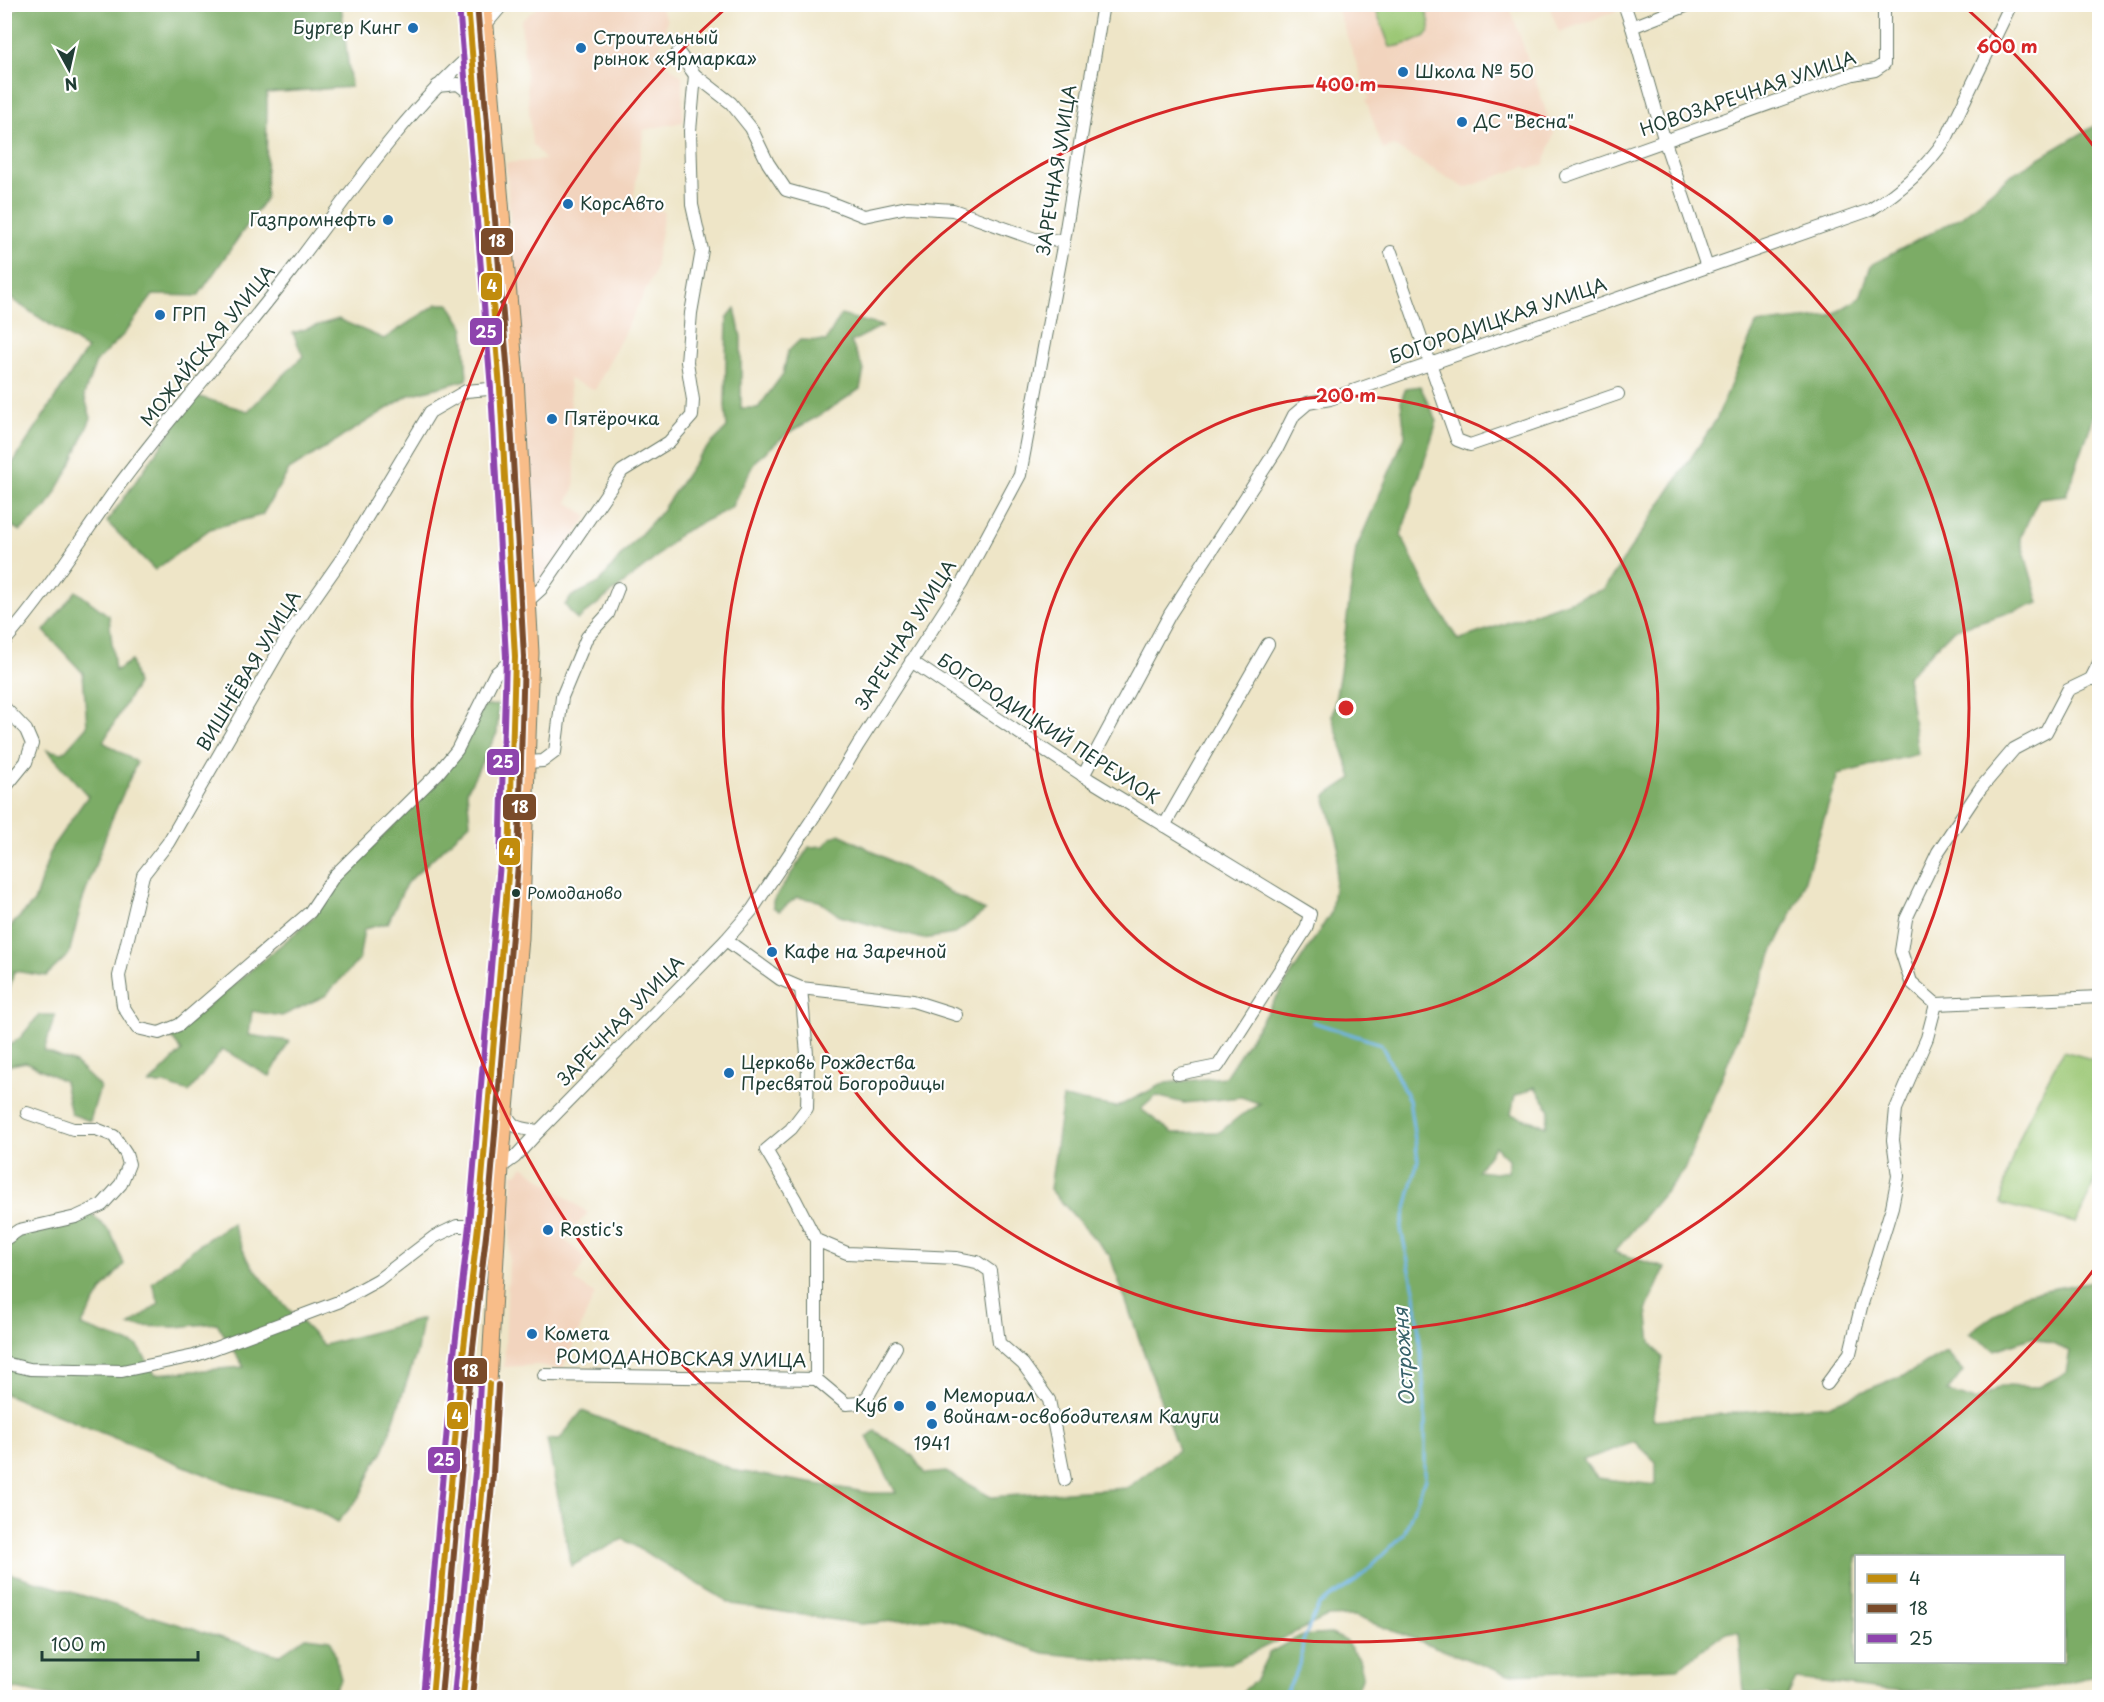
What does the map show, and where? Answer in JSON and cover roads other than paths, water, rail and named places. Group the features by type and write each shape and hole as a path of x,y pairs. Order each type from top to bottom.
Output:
{"main road":[{"path":"432,1698 444,1552 478,1226 509,864 515,657 500,388 468,4"},
{"path":"463,1698 484,1473 501,1167 521,938 531,652 516,377 484,4"}],"street":[{"path":"486,24 503,4"},
{"name":"ЗАРЕЧНАЯ УЛИЦА","path":"501,1167 515,1157 726,940 752,910 825,801 858,745 962,583 1020,475 1064,241 1103,4"},
{"path":"1624,4 1665,142 1707,267"},
{"path":"1632,27 1691,4"},
{"name":"НОВОЗАРЕЧНАЯ УЛИЦА","path":"1566,176 1853,74 1875,70 1884,64 1884,4"},
{"name":"БОГОРОДИЦКАЯ УЛИЦА","path":"1083,776 1170,614 1277,449 1294,415 1308,403 1330,399 1869,210 1895,195 1933,157 1947,137 2011,4"},
{"path":"678,52 694,75 731,103 751,128 768,163 786,190 826,201 864,216 907,207 953,210 1035,239 1064,241"},
{"name":"МОЖАЙСКАЯ УЛИЦА","path":"4,642 27,616 114,493 407,121 438,86 472,54"},
{"path":"529,600 541,590 622,471 669,442 692,416 693,400 687,362 691,313 702,250 692,205 690,130 694,75"},
{"path":"438,86 458,84 476,98"},
{"path":"1391,252 1457,440 1470,446 1618,394"},
{"name":"ВИШНЁВАЯ УЛИЦА","path":"500,388 466,391 430,412 343,557 287,638 168,843 143,875 118,976 123,1006 137,1028 159,1033 180,1025 310,912 334,876 438,773 456,750 495,674 515,657"},
{"path":"527,762 543,761 555,752 562,697 587,637 608,614 618,588"},
{"name":"БОГОРОДИЦКИЙ ПЕРЕУЛОК","path":"1164,826 1268,644"},
{"name":"БОГОРОДИЦКИЙ ПЕРЕУЛОК","path":"911,661 1083,776 1310,914 1306,929 1218,1066 1178,1074"},
{"path":"2100,661 2095,679 2068,690 2058,713 2046,732 2014,749 1980,789 1938,852 1906,919 1902,951 1911,982 1936,1005 2100,997"},
{"path":"4,707 26,730 32,744 26,762 4,789"},
{"path":"726,940 780,979 801,988 913,1001 957,1015"},
{"path":"801,988 808,1065 807,1108 791,1129 766,1150 816,1240 847,1253 956,1258 977,1262 990,1271 999,1342 1023,1364 1049,1400 1065,1480"},
{"path":"1827,1384 1850,1353 1861,1307 1892,1207 1898,1176 1893,1140 1896,1109 1927,1038 1936,1005"},
{"path":"506,1112 509,1122 516,1127 538,1131"},
{"path":"4,1240 19,1230 76,1217 102,1205 121,1184 129,1164 126,1154 114,1136 96,1129 73,1129 27,1113"},
{"path":"4,1363 30,1369 122,1371 194,1356 338,1302 378,1280 434,1237 457,1226 478,1226"},
{"name":"РОМОДАНОВСКАЯ УЛИЦА","path":"816,1240 816,1379"},
{"name":"РОМОДАНОВСКАЯ УЛИЦА","path":"544,1375 816,1379 846,1404 860,1403 868,1396 896,1347"}],"waterway":[{"name":"Острожня","path":"1283,1698 1300,1665 1303,1641 1319,1605 1356,1581 1404,1534 1425,1479 1425,1406 1421,1354 1415,1294 1401,1229 1418,1160 1409,1100 1381,1044 1313,1022"}],"place":[{"name":"Бургер Кинг","path":"413,28"},
{"name":"Строительный рынок «Ярмарка»","path":"581,48"},
{"name":"Школа № 50","path":"1403,72"},
{"name":"ДС \"Весна\"","path":"1462,122"},
{"name":"КорсАвто","path":"568,204"},
{"name":"Газпромнефть","path":"388,220"},
{"name":"ГРП","path":"160,315"},
{"name":"Пятёрочка","path":"552,419"},
{"name":"Ромоданово","path":"516,893"},
{"name":"Кафе на Заречной","path":"772,952"},
{"name":"Церковь Рождества Пресвятой Богородицы","path":"729,1073"},
{"name":"Rostic's","path":"548,1230"},
{"name":"Комета","path":"532,1334"},
{"name":"Куб","path":"899,1406"},
{"name":"Мемориал войнам-освободителям Калуги","path":"931,1406"},
{"name":"1941","path":"932,1424"}]}
